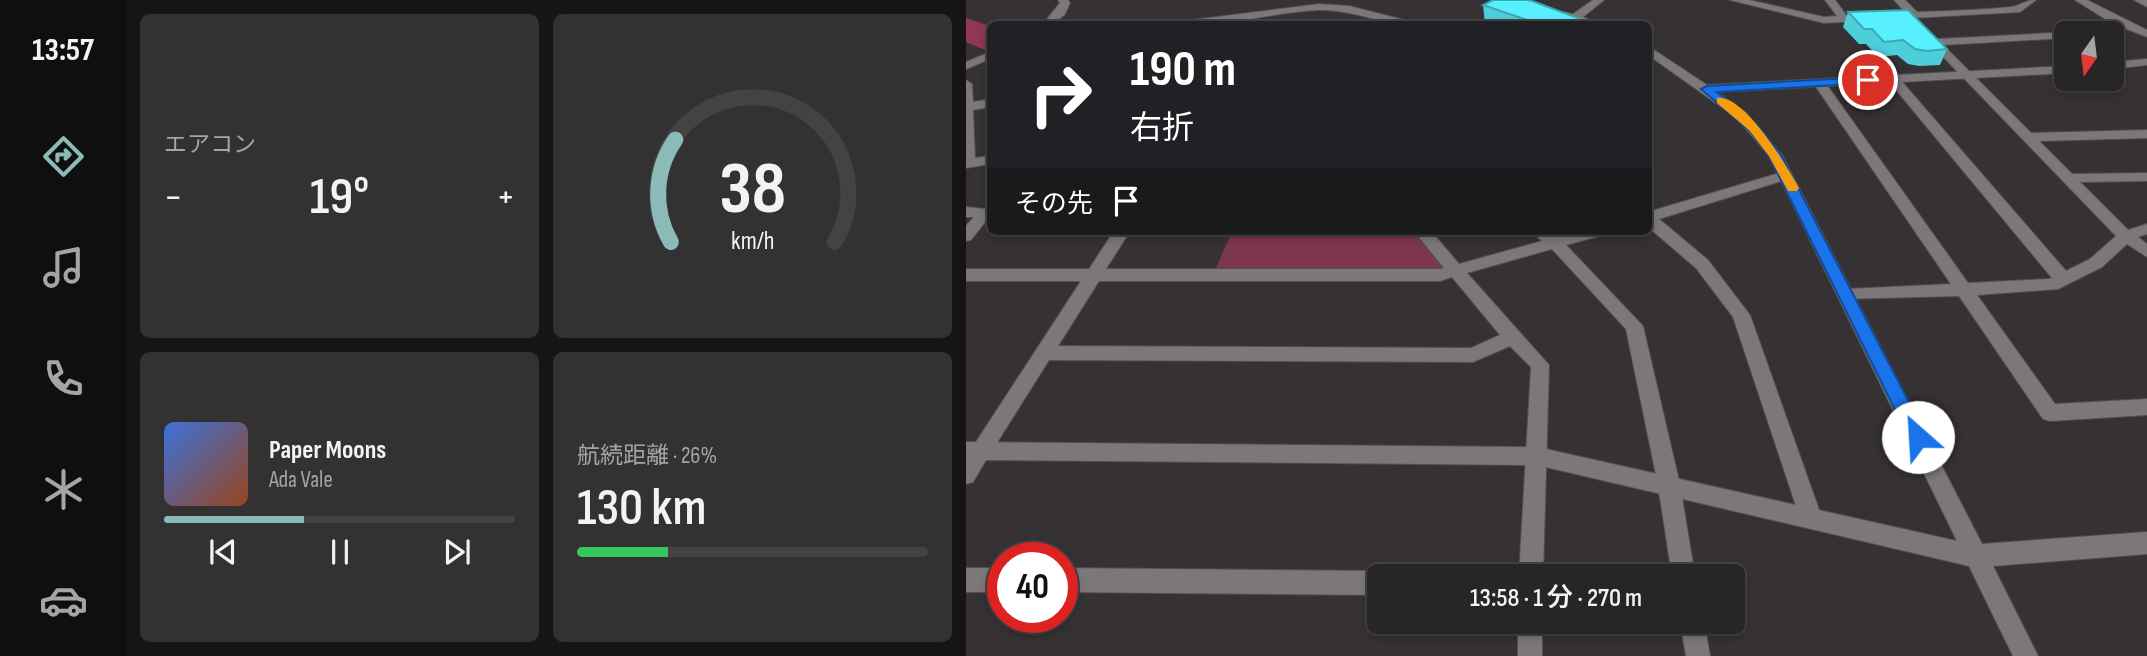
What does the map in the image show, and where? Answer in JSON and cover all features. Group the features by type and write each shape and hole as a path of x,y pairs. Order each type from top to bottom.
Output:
{"street":[{"path":"1051,21 1061,12 1065,3 1063,0"},
{"path":"1276,0 1294,21"},
{"path":"1574,18 1599,0"},
{"path":"1735,0 1810,19 2001,11 2020,9 2031,0"},
{"path":"1830,0 1844,19"},
{"path":"1899,0 1965,75 2126,236 2147,252"},
{"path":"1956,0 1972,13"},
{"path":"1984,0 2001,11"},
{"path":"2080,0 2117,21"},
{"path":"2139,0 2147,4"},
{"path":"1208,21 1336,7 1401,21"},
{"path":"1555,13 1584,21"},
{"path":"2124,25 2147,34"},
{"path":"1934,42 2054,36"},
{"path":"1652,52 1707,89 1753,127 1775,155 2026,656"},
{"path":"966,66 987,56"},
{"path":"2124,65 2147,62"},
{"path":"1707,89 2054,70"},
{"path":"1893,79 2062,278"},
{"path":"966,84 967,163 987,160"},
{"path":"1820,84 2050,413 2147,407"},
{"path":"967,107 987,104"},
{"path":"2029,137 2147,134"},
{"path":"1652,216 1786,175"},
{"path":"2068,178 2147,177"},
{"path":"966,212 980,212 982,218 966,236"},
{"path":"1652,220 1702,264 1741,315 1811,518"},
{"path":"1847,295 2052,285 2096,263 2126,236 2147,229"},
{"path":"966,475 974,451 1043,353 1119,235"},
{"path":"1426,235 1512,337 1540,365 1532,564"},
{"path":"1544,235 1634,326 1669,485 1682,564"},
{"path":"966,275 1440,275 1584,235"},
{"path":"1043,353 1473,355 1512,337"},
{"path":"974,451 1537,456 1976,555 2147,543"},
{"path":"966,580 987,580"},
{"path":"1078,580 1367,583"},
{"path":"1530,634 1530,656"},
{"path":"1694,634 1698,656"}],"shaded area":[{"path":"966,18 987,25 987,50 966,42"},
{"path":"1230,235 1426,235 1457,271 1213,275"}],"building":[{"path":"1493,0 1528,0 1586,21 1530,21 1483,5"},
{"path":"1908,10 1947,49 1926,51 1915,49 1903,40 1884,42 1872,29 1864,29 1848,12"}],"slow traffic":[{"path":"1721,100 1753,127 1775,155 1792,188"}],"route":[{"path":"1868,80 1707,89 1753,127 1775,155 1918,437"}]}
